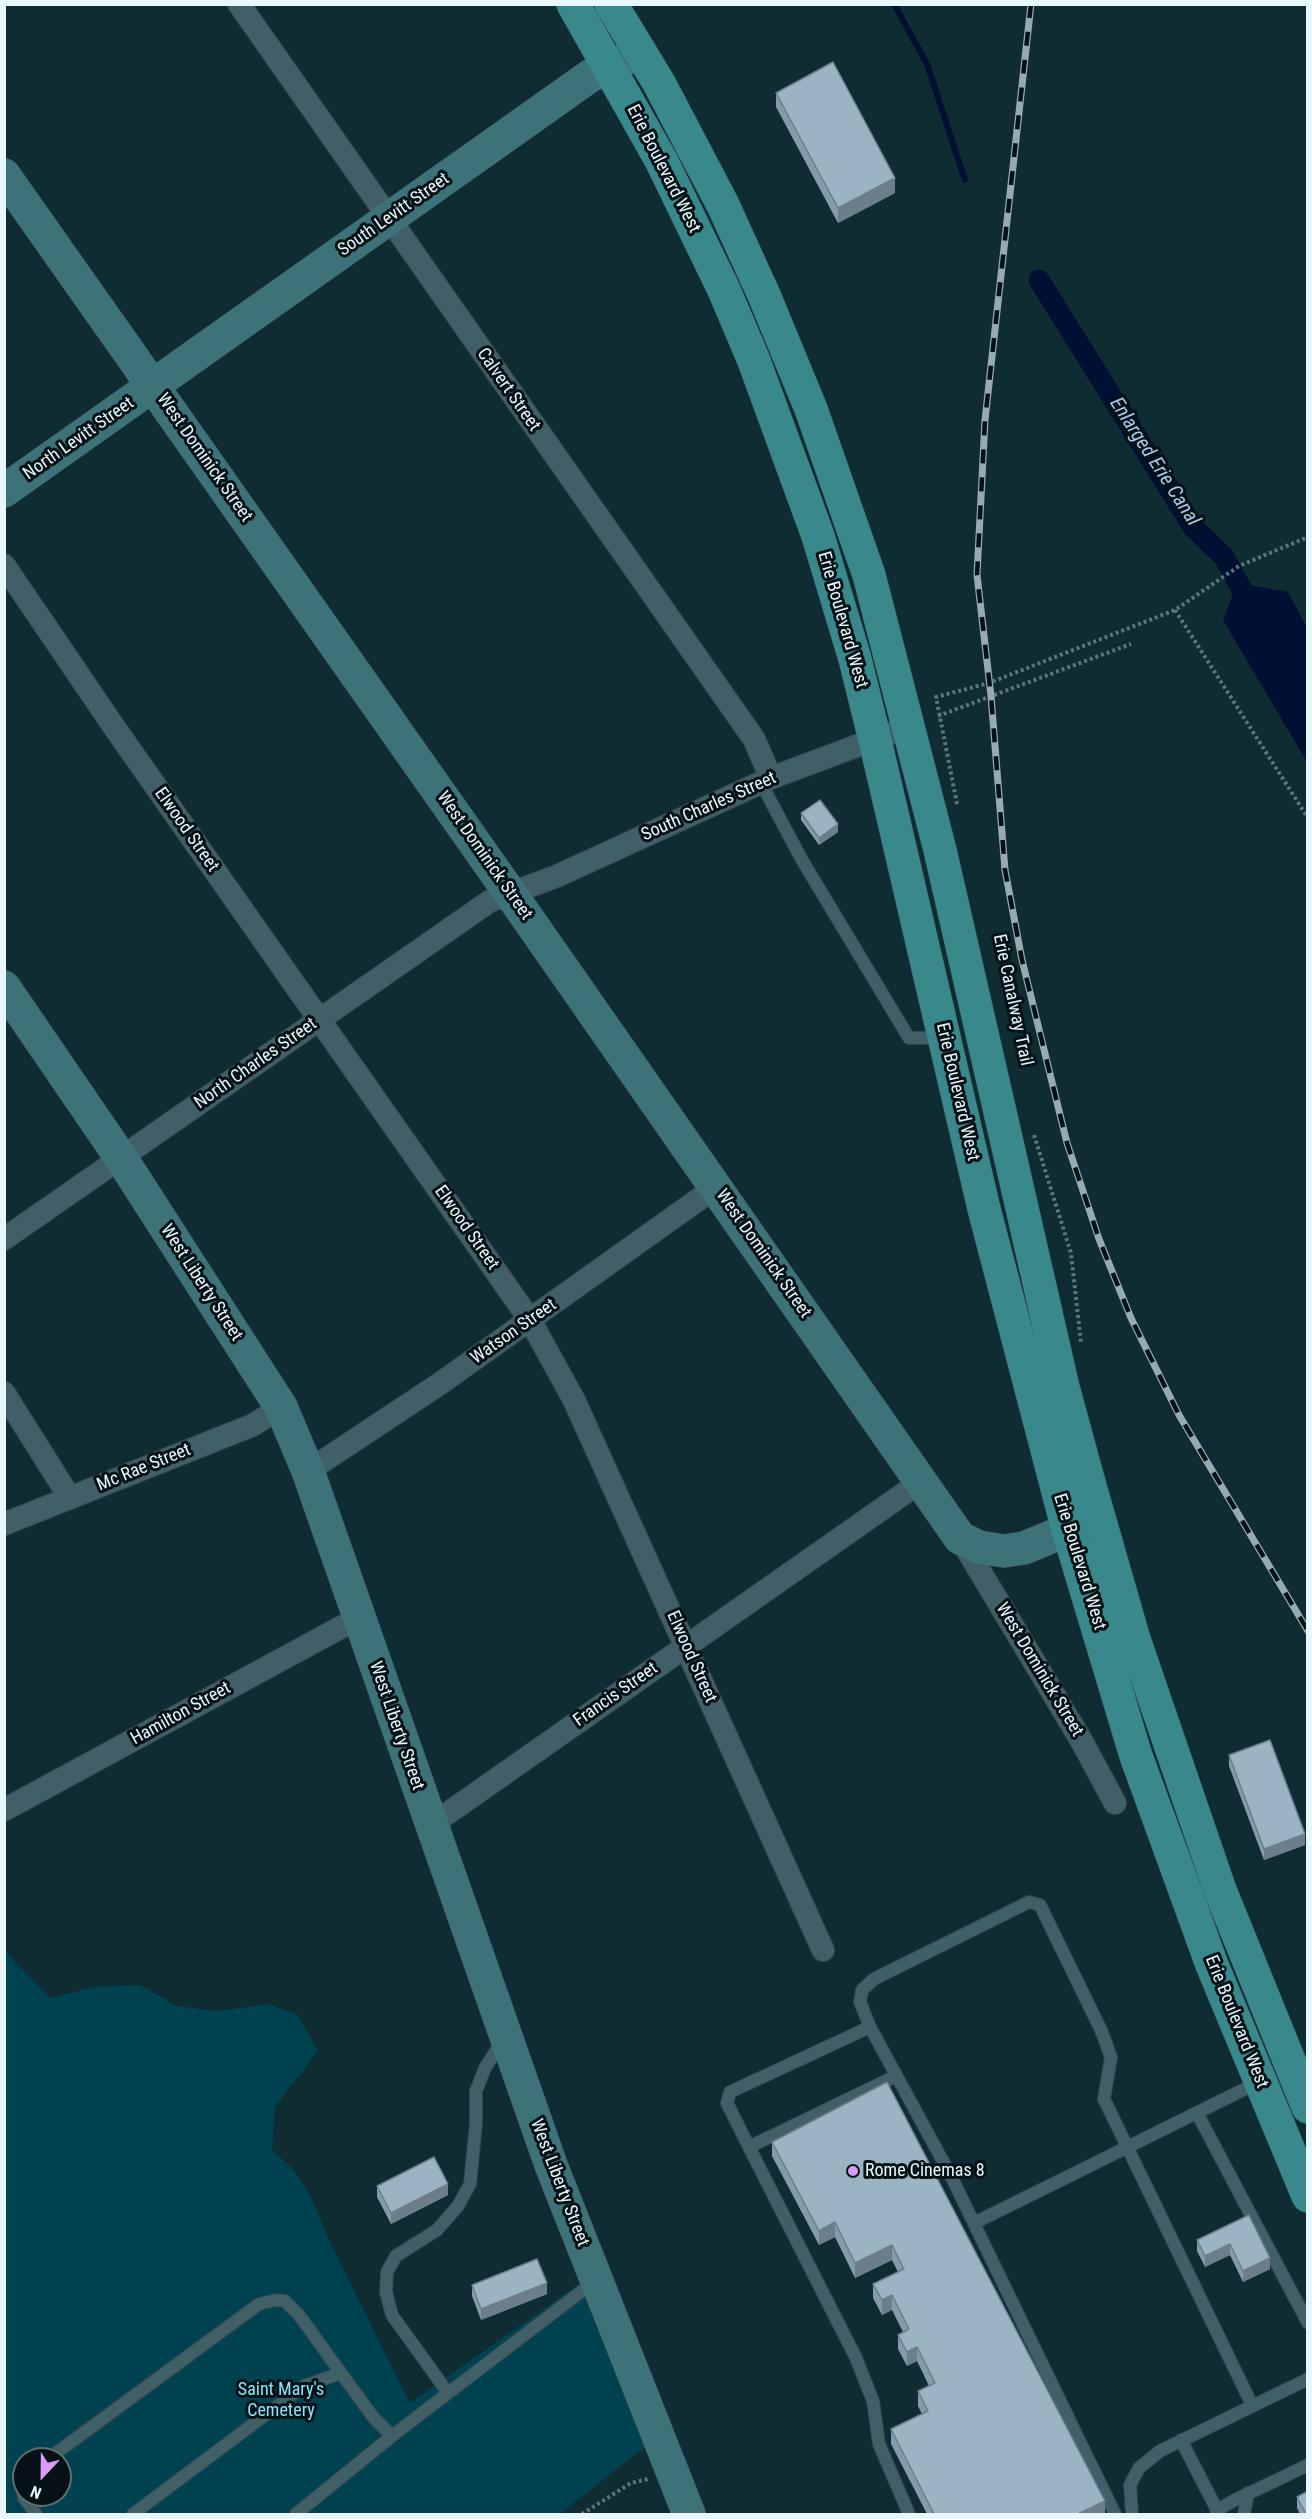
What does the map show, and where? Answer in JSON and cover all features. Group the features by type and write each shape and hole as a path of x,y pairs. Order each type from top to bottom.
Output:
{"main road":[{"name":"Erie Boulevard West","path":"573,4 662,162 724,290 754,361 818,536 855,660 875,740 984,1209 1068,1530 1136,1756 1212,1965 1275,2073 1308,2107"},
{"name":"Erie Boulevard West","path":"611,4 659,83 723,205 764,295 811,410 869,575 924,721 1062,1387 1134,1639 1220,1890 1275,2073 1308,2196"}],"street":[{"name":"Calvert Street","path":"239,4 388,220 754,739 766,781"},
{"name":"South Levitt Street","path":"153,386 590,76 640,52"},
{"name":"West Dominick Street","path":"4,175 862,1395 919,1483 960,1538 1082,1740 1115,1803"},
{"name":"North Levitt Street","path":"4,491 153,386"},
{"name":"Elwood Street","path":"4,565 112,724 531,1320 574,1400 687,1645 823,1950"},
{"name":"South Charles Street","path":"510,893 557,876 766,781 924,721"},
{"name":"North Charles Street","path":"4,1239 490,901 510,893"},
{"name":"West Liberty Street","path":"4,987 121,1158 281,1407 308,1471 430,1825 551,2165 688,2514"},
{"name":"Watson Street","path":"308,1471 438,1385 716,1187"},
{"path":"4,1393 70,1498"},
{"name":"Mc Rae Street","path":"4,1524 254,1425 281,1407"},
{"name":"Francis Street","path":"430,1825 919,1483"},
{"path":"960,1538 979,1547 1004,1551 1024,1548 1099,1517"},
{"name":"Hamilton Street","path":"4,1810 358,1618"}],"lane":[{"path":"766,781 802,860 909,1038 946,1038"},
{"path":"1115,2514 974,2223 870,2027 860,2002 862,1990 874,1979 1029,1902 1040,1905 1101,2030 1111,2057 1104,2099 1129,2146 1252,2405"},
{"path":"870,2027 730,2092 727,2103 856,2358 873,2401 879,2444 909,2514"},
{"path":"448,2393 392,2315 386,2292 387,2272 396,2256 437,2230 458,2206 470,2184 476,2123 476,2091 485,2068 505,2036"},
{"path":"974,2223 1275,2073"},
{"path":"749,2147 896,2076"},
{"path":"1197,2113 1308,2323"},
{"path":"296,2514 392,2436 596,2280"},
{"path":"64,2447 259,2304 276,2300 285,2301 299,2315 373,2417 392,2436"},
{"path":"133,2514 304,2386 341,2373"},
{"path":"1132,2514 1130,2485 1139,2468 1160,2451 1308,2379"},
{"path":"1181,2440 1217,2512 1248,2493 1308,2465"},
{"path":"1244,2514 1248,2493"}],"path":[{"path":"957,805 924,721 936,698 989,683 1175,610 1239,566 1308,537"},
{"path":"1175,610 1308,818"},
{"path":"924,721 1131,644"},
{"path":"1032,1129 1071,1252 1082,1354"},
{"path":"582,2514 631,2483 672,2473"}],"green space":[{"name":"Saint Mary's Cemetery","path":"4,1950 50,1998 94,1987 141,1985 177,2006 217,2011 269,2004 298,2015 318,2051 275,2107 272,2150 293,2169 309,2192 329,2240 410,2403 583,2281 646,2446 560,2514 5,2514"}],"shaded area":[{"path":"1237,583 1288,592 1307,628 1307,762 1223,620"}],"building":[{"path":"833,62 895,178 838,208 776,93"},
{"path":"820,800 838,824 819,838 801,813"},
{"path":"1270,1740 1305,1834 1264,1849 1229,1755"},
{"path":"887,2082 1105,2501 1078,2514 934,2514 891,2429 928,2411 918,2391 935,2383 917,2347 907,2352 898,2335 909,2329 892,2295 882,2300 873,2284 904,2269 892,2245 855,2263 835,2222 819,2231 772,2142"},
{"path":"434,2157 448,2184 391,2213 377,2186"},
{"path":"1249,2215 1270,2258 1243,2271 1230,2244 1205,2256 1197,2240"},
{"path":"537,2259 547,2283 481,2309 472,2285"},
{"path":"1308,2491 1308,2514 1306,2514 1297,2497"}],"waterway":[{"name":"Enlarged Erie Canal","path":"894,4 927,64 965,180"},
{"name":"Enlarged Erie Canal","path":"1039,280 1193,527 1224,557 1252,608"}],"railway":[{"path":"1031,4 985,420 977,575 991,696 1005,870 1022,960 1067,1143 1099,1239 1131,1318 1179,1415 1308,1631"}],"place":[{"name":"Rome Cinemas 8","path":"853,2171"}]}
